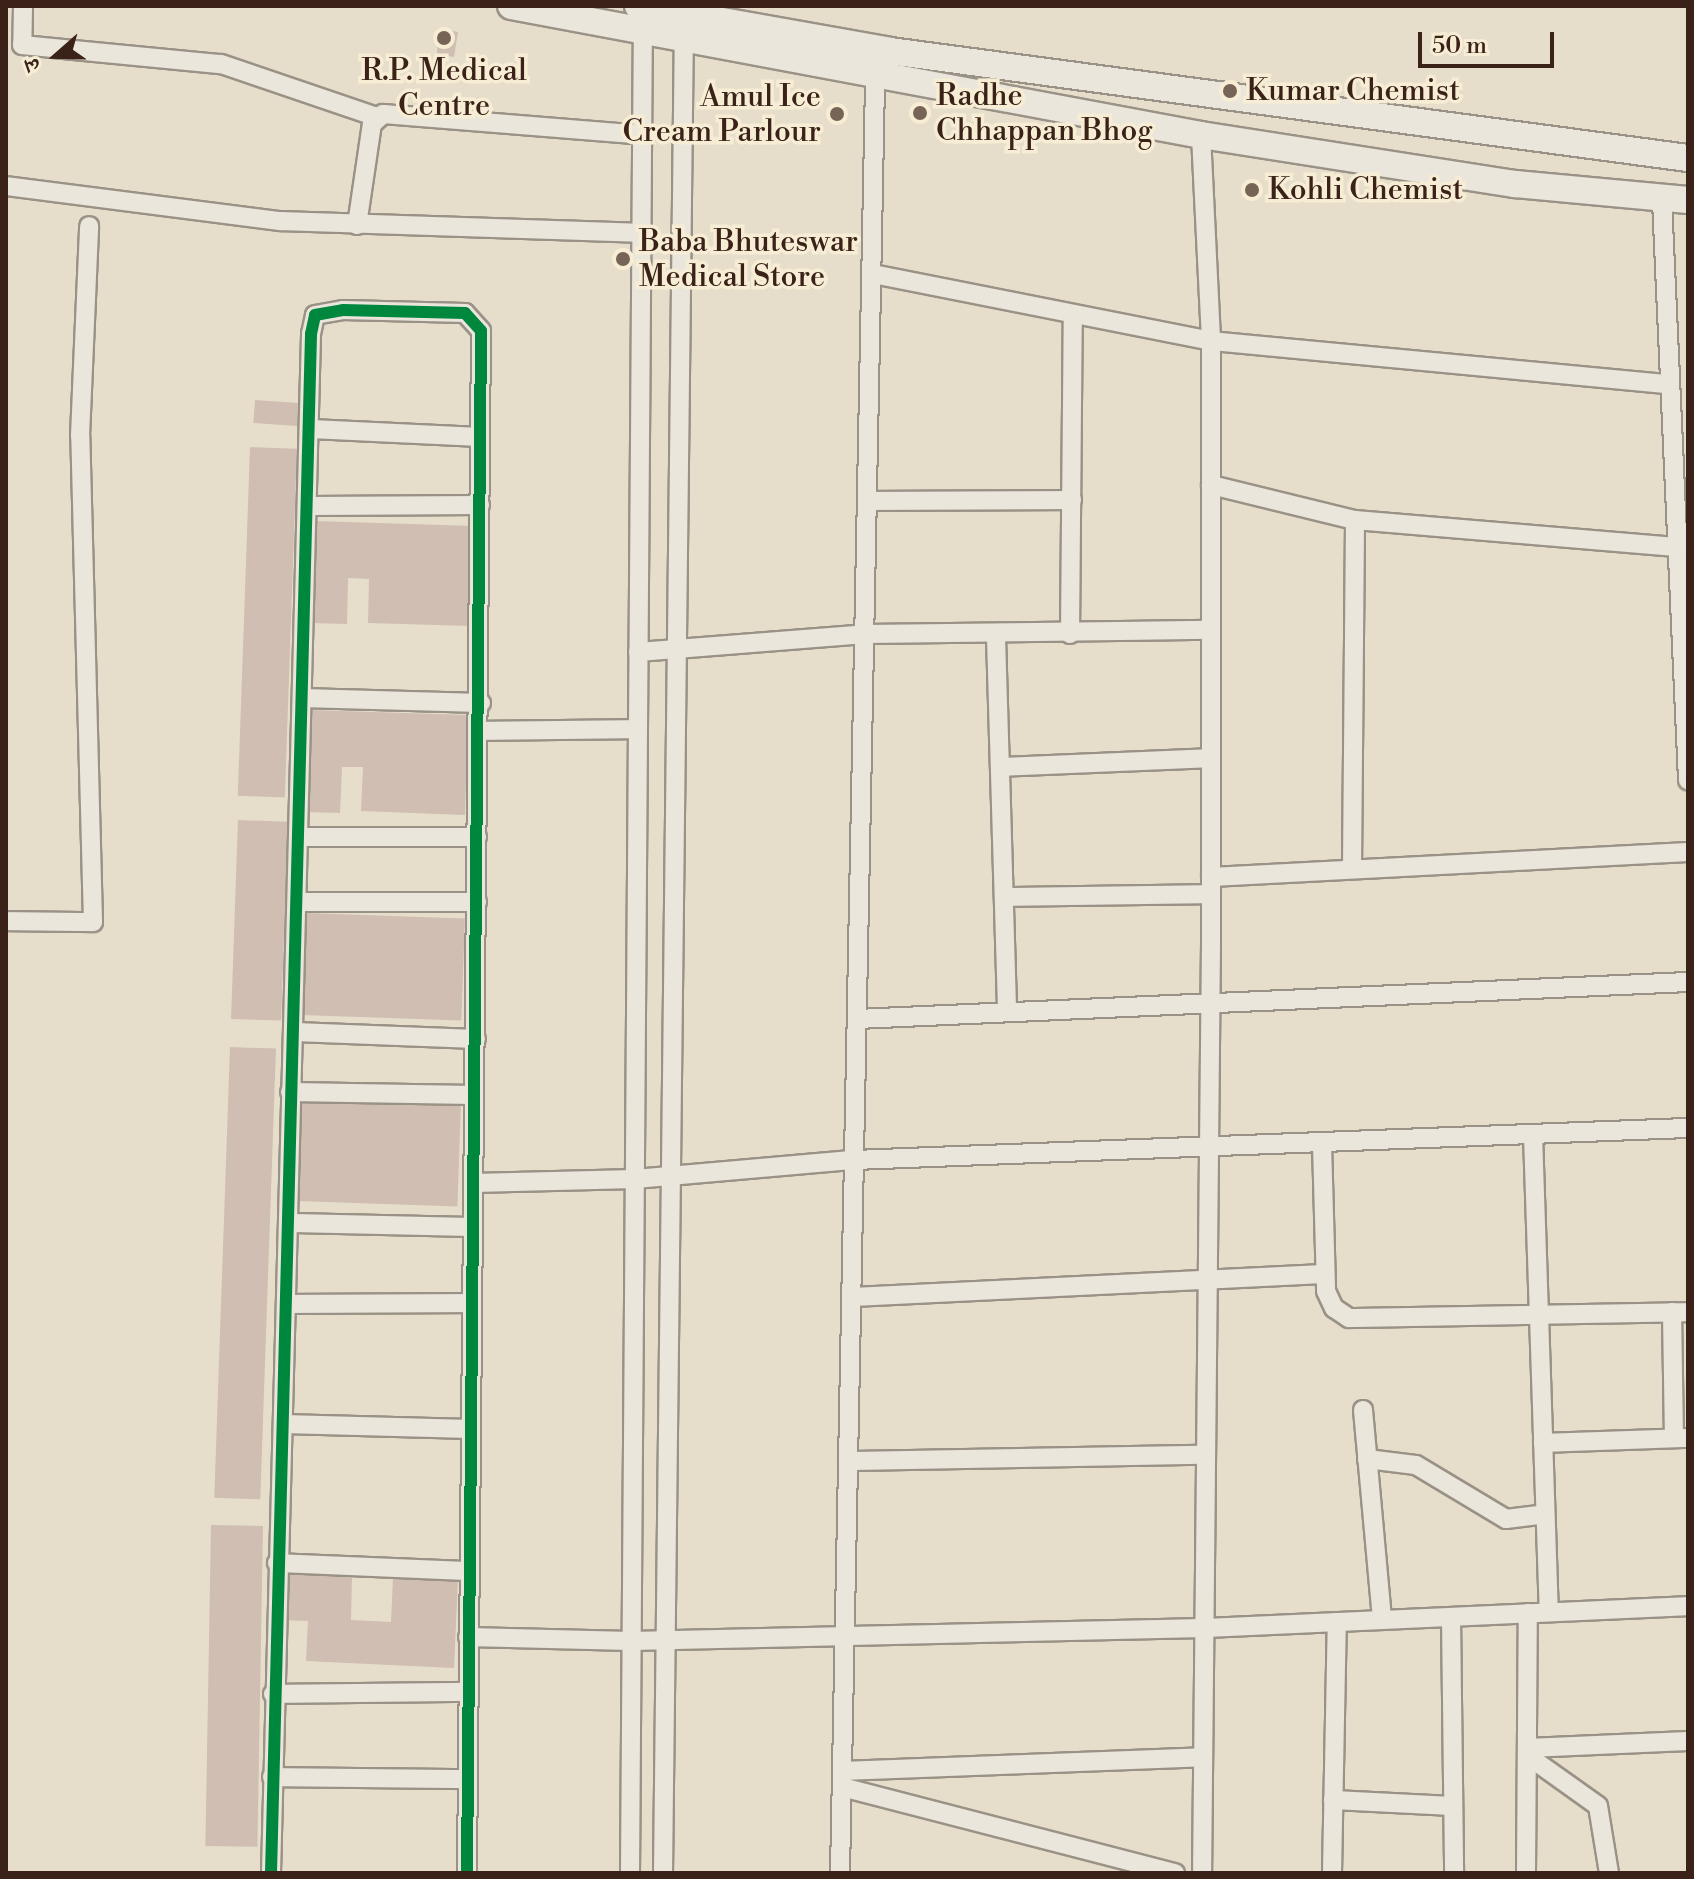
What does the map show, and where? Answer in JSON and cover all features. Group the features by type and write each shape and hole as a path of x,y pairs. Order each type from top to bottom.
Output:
{"main road":[{"path":"511,6 875,79 1201,135 1675,200"},
{"path":"641,6 890,51 1688,158"}],"street":[{"path":"23,6 22,45 221,64 377,117 392,112 646,135"},
{"path":"630,1873 638,652 646,135 641,6"},
{"path":"663,1873 666,1175 684,14"},
{"path":"840,1873 875,79"},
{"path":"357,225 377,117"},
{"path":"1201,135 1211,341 1211,1000 1202,1873"},
{"path":"6,186 357,225 644,233"},
{"path":"1675,200 1667,384 1688,780"},
{"path":"6,921 93,922 80,436 89,226"},
{"path":"873,274 1211,341 1667,384"},
{"path":"271,1873 277,1563 291,1223 290,1092 295,1032 315,315 465,313 480,325 481,703 467,1873"},
{"path":"1070,634 1073,314"},
{"path":"311,429 480,437"},
{"path":"1211,485 1355,520 1676,547"},
{"path":"868,501 1072,500"},
{"path":"310,506 480,505"},
{"path":"1352,867 1355,520"},
{"path":"638,652 865,634 996,637 1211,630"},
{"path":"996,637 1007,1011"},
{"path":"302,698 481,703"},
{"path":"480,731 638,729"},
{"path":"1000,767 1211,758"},
{"path":"300,837 477,837"},
{"path":"1004,897 1211,886 1352,867 1688,852"},
{"path":"298,902 477,902"},
{"path":"857,1019 1211,1000 1688,982"},
{"path":"295,1032 476,1039"},
{"path":"290,1092 474,1095"},
{"path":"473,1183 635,1179 854,1160 1209,1149 1688,1128"},
{"path":"1533,1135 1549,1612"},
{"path":"1322,1144 1324,1274 1334,1308 1360,1320 1539,1310 1680,1312 1681,1438 1543,1443"},
{"path":"291,1223 473,1227"},
{"path":"852,1297 1207,1286 1324,1274"},
{"path":"288,1304 472,1303"},
{"path":"1363,1410 1382,1620"},
{"path":"283,1424 471,1429"},
{"path":"848,1461 1206,1455"},
{"path":"1367,1459 1416,1465 1506,1519 1545,1514"},
{"path":"277,1563 469,1571"},
{"path":"468,1637 631,1641 1204,1628 1688,1606"},
{"path":"1526,1873 1528,1613"},
{"path":"1451,1617 1454,1873"},
{"path":"1332,1873 1337,1622"},
{"path":"273,1694 468,1692"},
{"path":"1528,1752 1688,1741"},
{"path":"1528,1752 1598,1806 1609,1873"},
{"path":"842,1779 1203,1757"},
{"path":"272,1777 467,1779"},
{"path":"842,1779 1175,1873"},
{"path":"1333,1800 1453,1806"}],"building":[{"path":"438,28 458,32 454,57 437,54"},
{"path":"255,400 302,403 300,426 253,423"},
{"path":"250,447 297,449 285,797 238,796"},
{"path":"315,521 474,526 471,626 368,623 369,579 348,578 347,624 312,623"},
{"path":"309,710 468,715 465,815 361,811 363,767 342,767 340,813 306,812"},
{"path":"238,820 288,822 281,1021 231,1019"},
{"path":"305,913 465,919 461,1021 301,1015"},
{"path":"230,1047 276,1049 260,1499 214,1498"},
{"path":"301,1100 461,1106 457,1207 297,1201"},
{"path":"211,1525 263,1526 257,1847 205,1846"},
{"path":"280,1572 352,1575 351,1620 391,1622 393,1577 458,1579 454,1668 306,1661 308,1621 278,1620"}],"cycle path":[{"path":"271,1873 311,334 315,315 343,310 465,313 481,331 467,1873"}],"place":[{"name":"R.P. Medical Centre","path":"444,38"},
{"name":"Kumar Chemist","path":"1230,91"},
{"name":"Radhe Chhappan Bhog","path":"920,113"},
{"name":"Amul Ice Cream Parlour","path":"837,114"},
{"name":"Kohli Chemist","path":"1252,190"},
{"name":"Baba Bhuteswar Medical Store","path":"623,259"}]}
